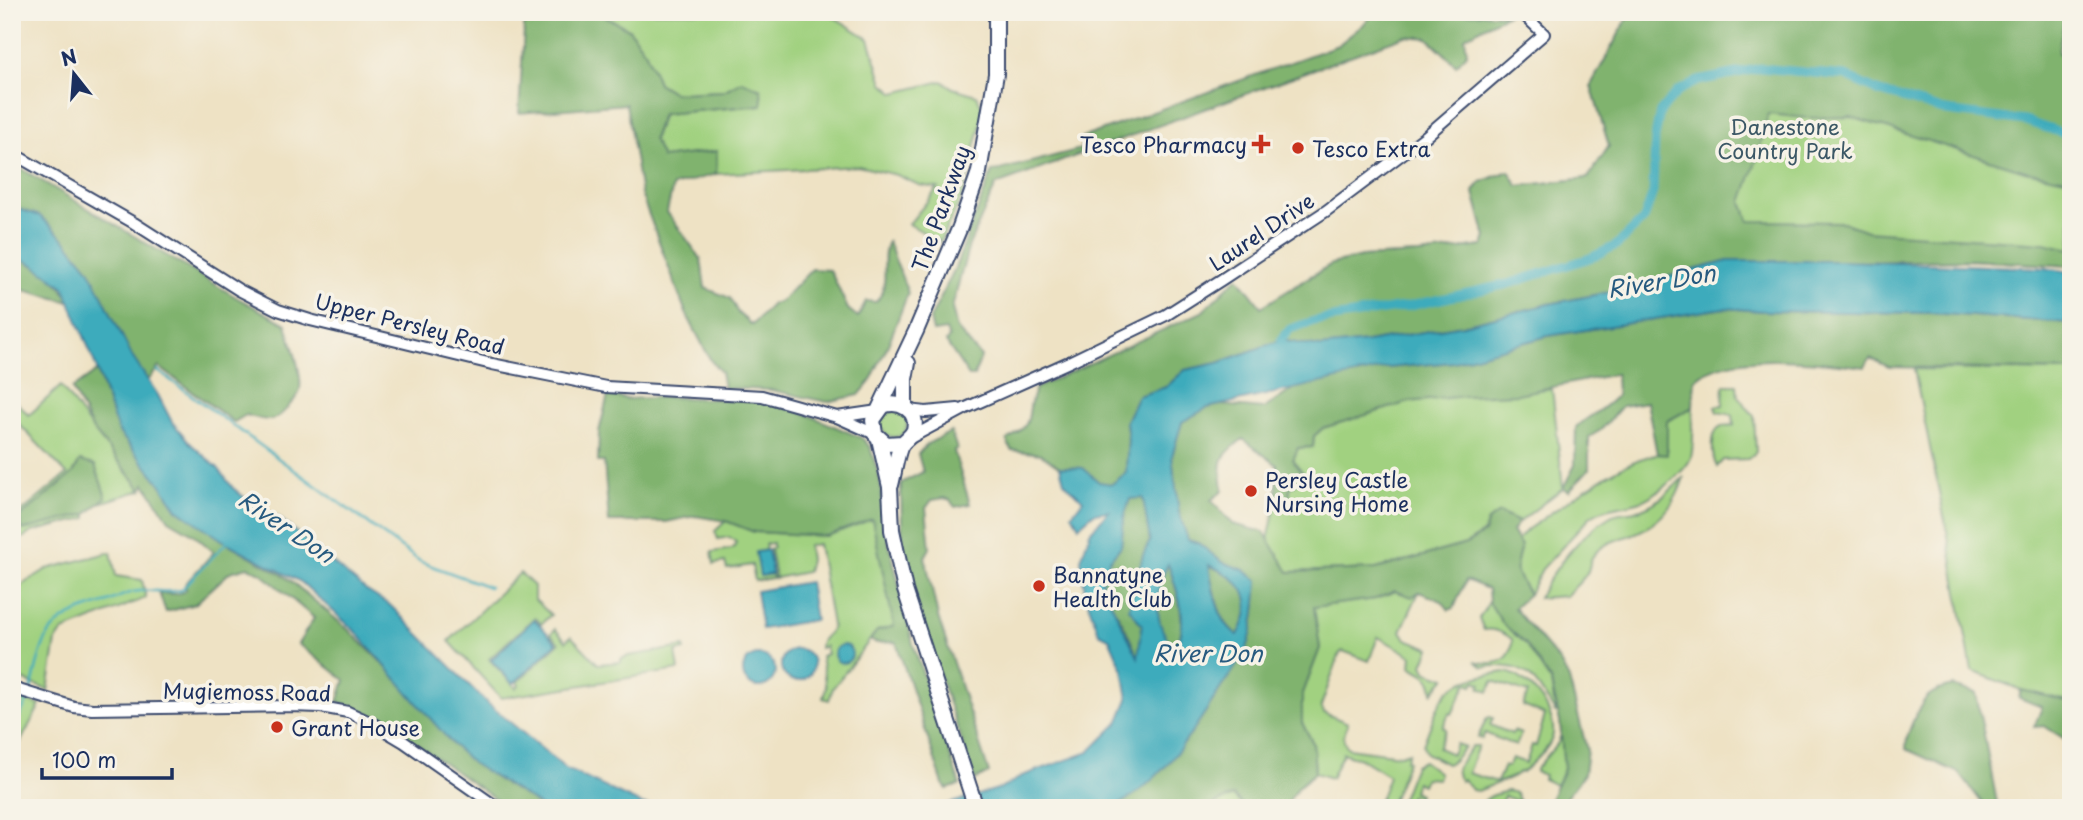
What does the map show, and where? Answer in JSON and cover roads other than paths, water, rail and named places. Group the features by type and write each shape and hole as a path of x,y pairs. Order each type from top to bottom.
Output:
{"main road":[{"name":"The Parkway","path":"916,331 960,227 979,172 996,74 996,12"},
{"path":"890,487 905,441 914,425 907,408 905,379 916,331"},
{"path":"916,331 873,425 890,487 892,530 905,590 976,808"},
{"path":"878,410 892,404 907,408"},
{"path":"877,437 886,444 905,441"}],"street":[{"name":"Laurel Drive","path":"905,441 966,408 1166,315 1326,211 1426,136 1544,34 1521,12"},
{"name":"Upper Persley Road","path":"12,153 134,223 239,290 278,310 492,364 606,387 762,396 837,417 877,437"},
{"name":"Laurel Drive","path":"907,408 926,412 966,408"},
{"name":"Upper Persley Road","path":"837,417 878,410"},
{"name":"Mugiemoss Road","path":"16,689 74,707 99,709 290,706 321,707 348,712 373,723 404,742 498,808"}],"water":[{"name":"River Don","path":"12,207 40,216 67,242 89,269 133,358 172,422 191,444 218,468 233,488 250,502 279,518 364,589 391,606 486,702 566,769 641,804 658,808 544,808 472,763 454,746 357,633 301,582 225,542 177,509 118,431 94,361 64,287 34,265 12,254"},
{"name":"River Don","path":"1728,261 1841,261 2045,268 2071,272 2071,323 1930,313 1724,308 1548,336 1453,362 1387,368 1207,408 1182,422 1172,456 1179,513 1188,540 1198,543 1222,562 1244,570 1258,581 1254,621 1246,650 1200,721 1175,755 1146,786 1111,808 935,808 1004,787 1022,776 1089,752 1118,723 1128,699 1123,670 1109,638 1099,633 1085,594 1081,559 1090,532 1109,511 1094,513 1079,526 1072,514 1083,500 1064,482 1060,467 1083,468 1099,482 1112,484 1126,473 1126,421 1138,396 1166,387 1185,370 1218,363 1281,340 1320,347 1367,342 1463,325 1615,291","holes":["1143,498 1150,541 1143,555 1129,608 1142,625 1138,657 1101,583 1109,561 1121,546 1124,517 1130,499","1168,564 1182,616 1177,646 1166,637 1159,618 1158,599","1209,565 1231,577 1244,592 1247,611 1238,635 1225,623 1214,594"]},
{"path":"768,550 772,574 760,576 756,552"},
{"path":"809,582 815,620 762,629 756,591"},
{"path":"534,619 557,643 513,684 491,660"},
{"path":"839,645 847,645 852,654 850,661 839,663 834,658 834,650"},
{"path":"797,649 809,653 813,665 809,677 797,681 785,677 781,665 785,653"},
{"path":"759,655 771,659 775,671 771,683 759,687 747,683 743,671 747,659"}],"waterway":[{"path":"1281,340 1290,329 1314,321 1410,306 1508,284 1590,258 1617,245 1644,219 1653,192 1655,137 1660,112 1678,91 1698,81 1761,68 1846,76 1877,91 1946,111 2025,121 2071,136"},
{"path":"158,371 421,562 489,587"},
{"path":"31,691 45,641 60,622 71,615 130,593 181,590 228,541"},
{"path":"12,731 29,697"}],"place":[{"name":"Tesco Pharmacy","path":"1261,144"},
{"name":"Tesco Extra","path":"1298,148"},
{"name":"Persley Castle Nursing Home","path":"1251,491"},
{"name":"Bannatyne Health Club","path":"1039,586"},
{"name":"Grant House","path":"277,727"}],"park label":[{"name":"Danestone Country Park","path":"1785,138"}]}
